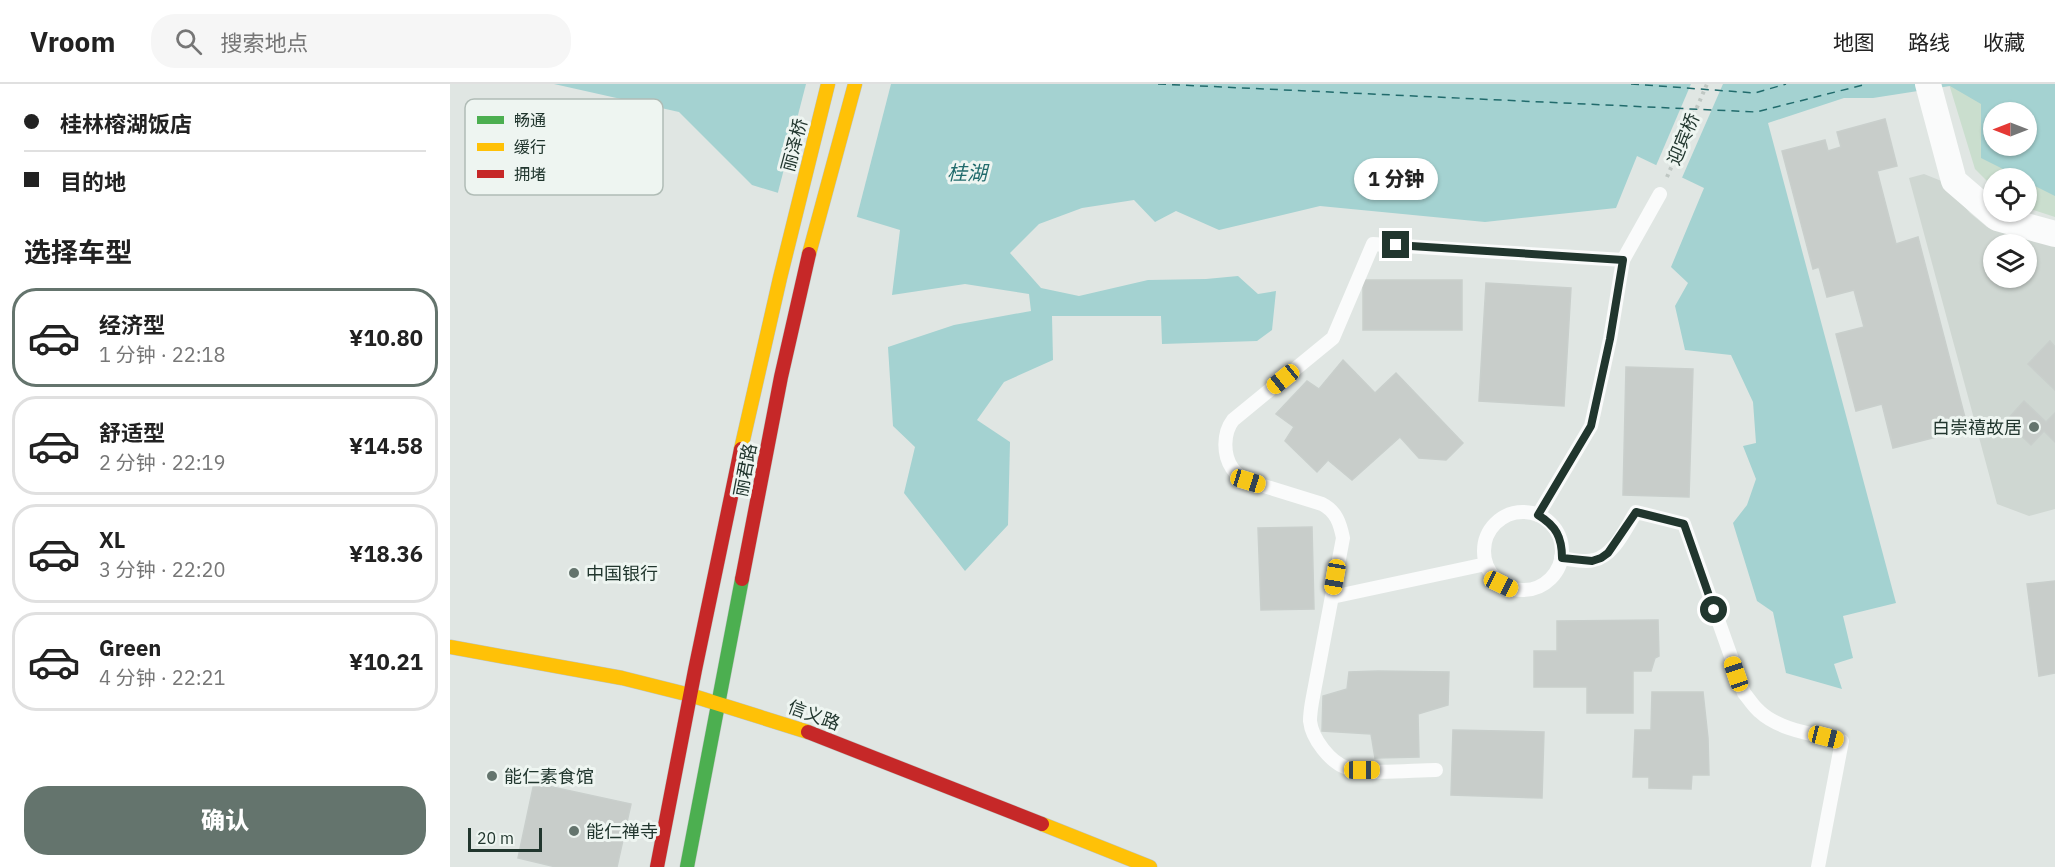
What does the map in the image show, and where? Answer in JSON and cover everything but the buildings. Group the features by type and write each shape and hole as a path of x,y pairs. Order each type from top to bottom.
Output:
{"main road":[{"name":"丽泽桥","path":"794,216 828,84"},
{"name":"丽君路","path":"687,867 781,376 817,221 855,84"},
{"name":"丽君路","path":"657,867 706,612 794,216"},
{"name":"信义路","path":"450,647 622,678 690,695 794,726 1150,867"}],"street":[{"path":"1931,93 1954,180 1997,218 2055,234"}],"lane":[{"path":"1538,515 1591,426 1610,339 1623,260 1660,194"},
{"path":"1436,770 1362,770 1346,767 1332,759 1318,741 1310,722 1343,538 1339,522 1335,514 1322,504 1248,481 1232,469 1226,450 1228,429 1233,420 1333,338 1373,244 1623,260"},
{"path":"1562,558 1592,561 1601,558 1608,553 1636,512 1684,524 1744,693 1759,711 1772,721 1789,728 1842,741 1818,867"},
{"path":"1519,513 1538,515 1549,522 1557,532 1562,545 1562,558 1549,581 1538,588 1513,589 1501,584 1486,564 1484,551 1486,539 1501,519 1519,513"},
{"path":"1332,597 1486,564"}],"path":[{"name":"迎宾桥","path":"1660,194 1707,84"}],"shaded area":[{"path":"1924,174 1944,182 1970,213 1987,227 2013,234 1983,234 1983,288 2037,288 2037,240 2055,245 2055,509 2029,516 1997,504 1909,178"}],"green space":[{"path":"1949,84 2055,84 2055,217 2037,211 2037,168 1983,168 1983,177 1975,169"}],"water":[{"name":"桂湖","path":"554,84 2055,84 2055,196 2037,187 2037,168 2001,168 1981,158 1981,104 1950,86 1873,98 1844,98 1768,123 1896,603 1843,616 1853,658 1834,664 1842,689 1786,673 1773,612 1757,601 1733,523 1747,505 1756,479 1743,446 1756,443 1753,402 1731,355 1685,350 1675,306 1688,283 1671,267 1704,188 1637,156 1616,208 1485,222 1320,206 1219,230 1176,211 1155,222 1134,200 1082,208 1039,224 1010,253 1041,288 1079,296 1148,280 1238,276 1258,294 1276,291 1272,330 1257,341 1162,344 1161,316 1052,316 1053,360 1004,382 977,420 1010,442 1008,525 965,571 904,493 915,447 893,426 888,347 954,325 1031,311 1029,294 965,284 892,295 900,230 752,185 679,112 663,108 663,99 621,99"}],"pier":[{"path":"806,84 891,84 856,220 777,196"},
{"path":"1691,84 1723,84 1681,180 1655,168"}],"ferry route":[{"path":"1158,84 1756,112 1867,84"},
{"path":"1631,84 1755,93 1786,84"}],"traffic: fast":[{"path":"687,867 742,579"}],"traffic: slow":[{"path":"741,449 828,84"},
{"path":"809,254 855,84"},
{"path":"450,647 622,678 690,695 808,732"},
{"path":"1042,824 1150,867"}],"traffic: jam":[{"path":"742,579 781,377 809,254"},
{"path":"657,867 741,449"},
{"path":"808,732 1042,824"}],"place":[{"name":"白崇禧故居","path":"2034,427"},
{"name":"中国银行","path":"574,573"},
{"name":"能仁素食馆","path":"492,776"},
{"name":"能仁禅寺","path":"574,831"}],"route":[{"path":"1396,245 1623,260 1610,339 1591,426 1538,515 1549,522 1557,532 1562,545 1562,558 1592,561 1608,553 1636,512 1684,524 1714,610"}]}
